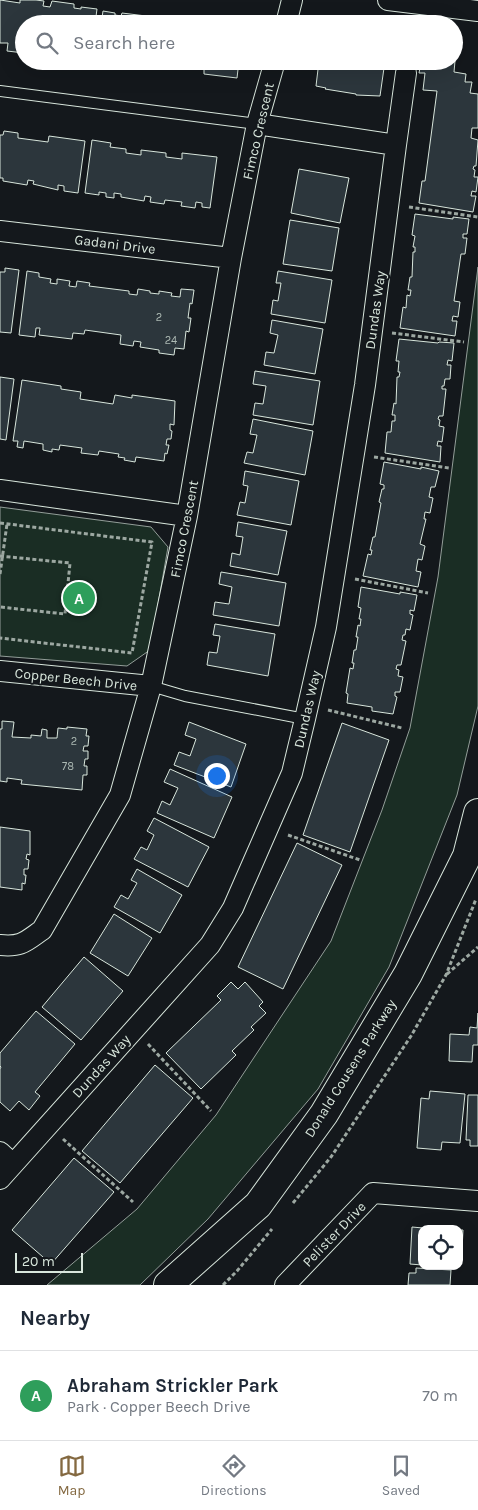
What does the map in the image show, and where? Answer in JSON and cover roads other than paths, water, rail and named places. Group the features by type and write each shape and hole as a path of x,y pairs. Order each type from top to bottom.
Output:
{"main road":[{"name":"Donald Cousens Parkway","path":"168,1285 258,1205 324,1114 408,974 467,856 478,813"}],"street":[{"path":"288,15 292,0"},
{"path":"388,0 478,11"},
{"name":"Fimco Crescent","path":"0,946 22,944 42,930 120,795 151,686 187,516 231,258 257,124 272,70"},
{"name":"Dundas Way","path":"4,1165 47,1126 210,945 233,908 292,774 326,627 354,455 406,73"},
{"path":"257,124 396,145"},
{"name":"Gadani Drive","path":"0,231 231,258"},
{"path":"0,490 187,516"},
{"name":"Copper Beech Drive","path":"0,671 151,686"},
{"name":"Pelister Drive","path":"285,1285 373,1193 478,1201"}],"lane":[{"path":"0,91 257,124"},
{"path":"151,686 184,695 307,712"}],"place":[{"name":"Abraham Strickler Park","path":"79,598"}]}
